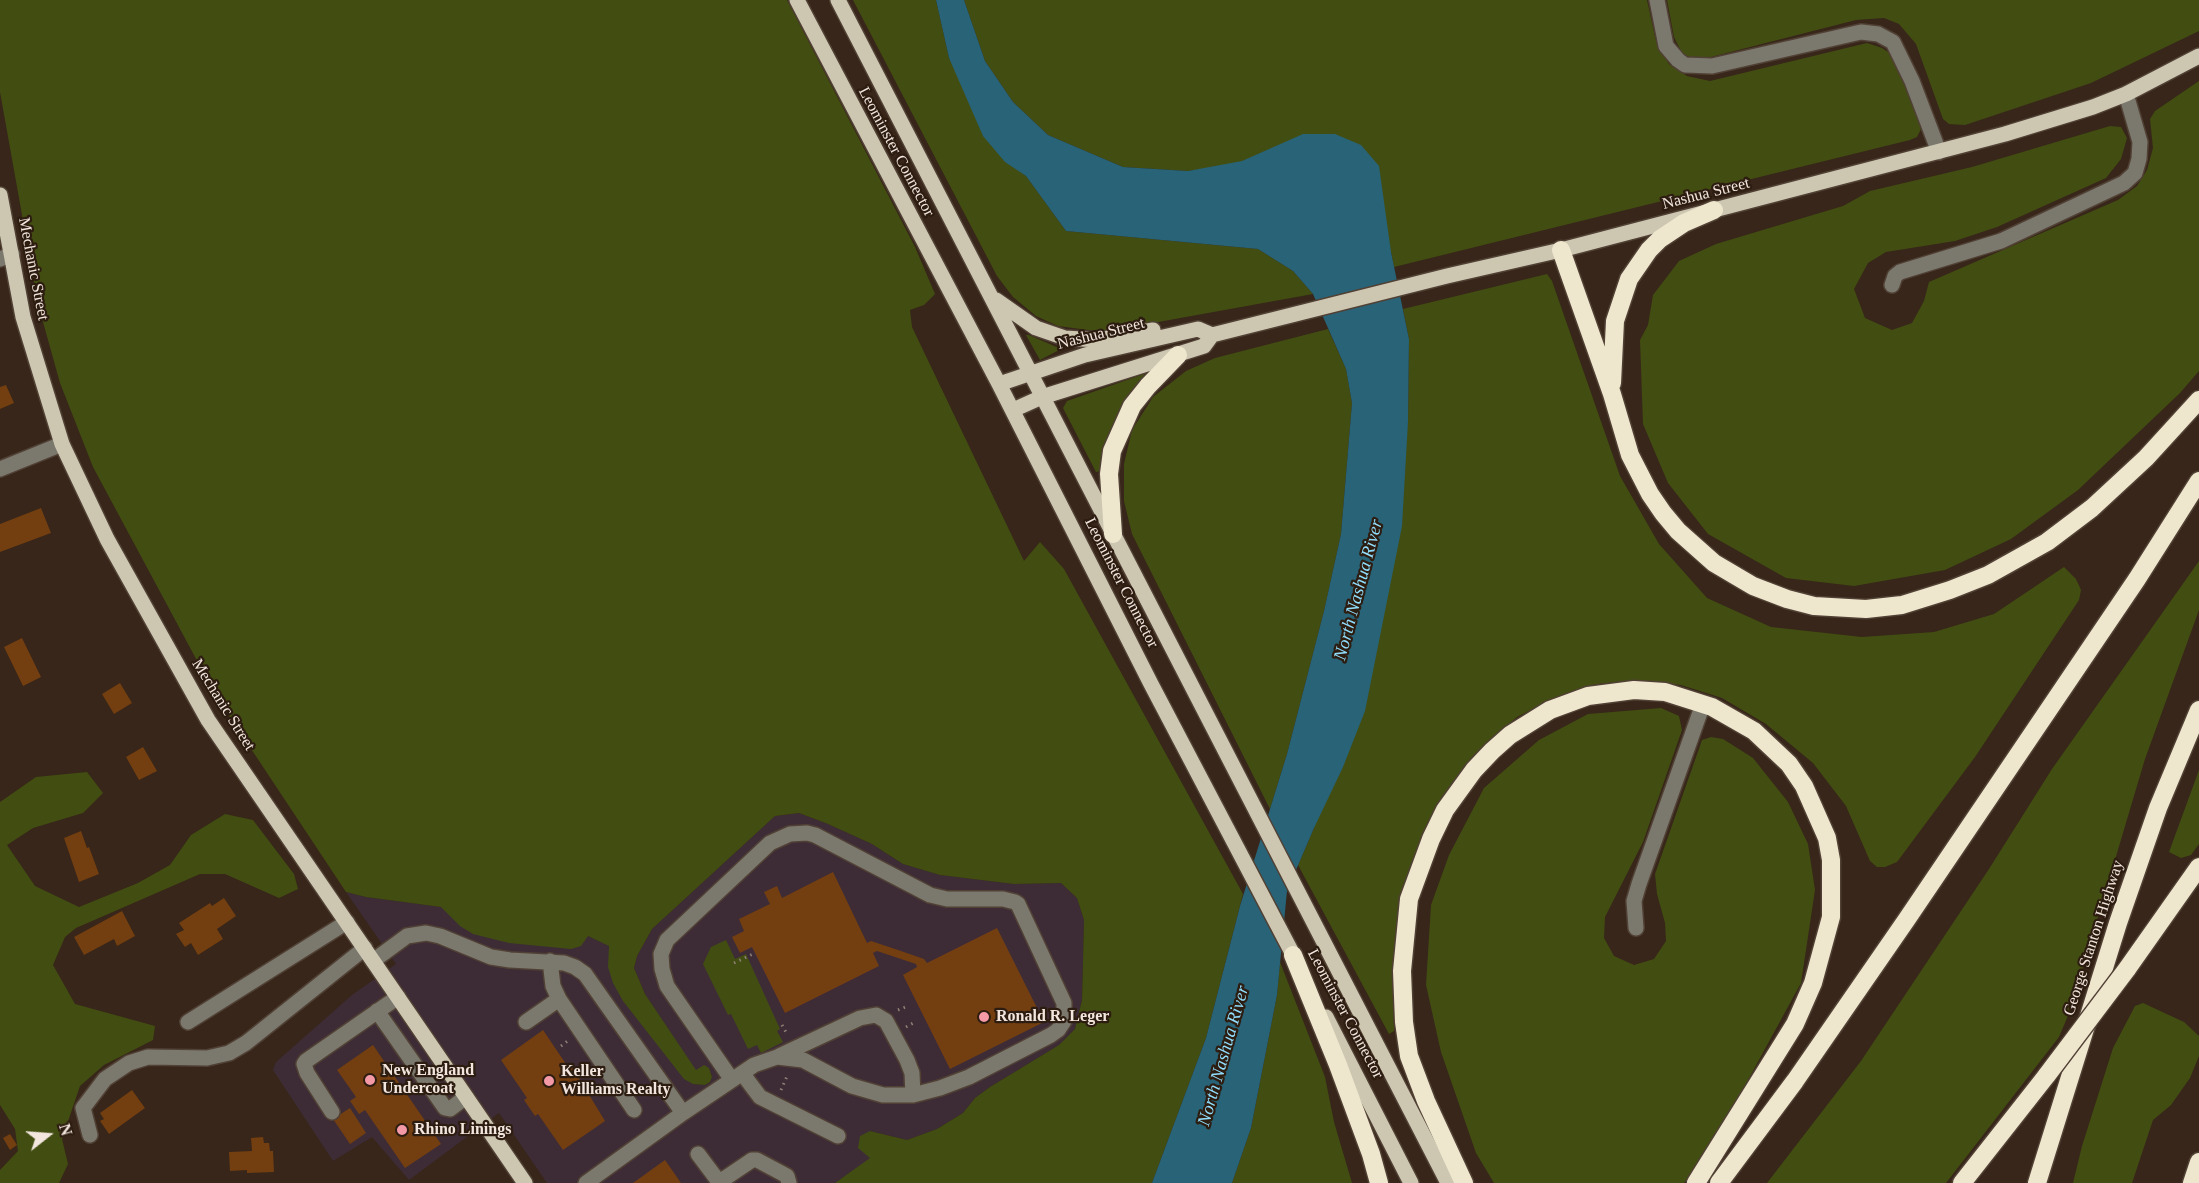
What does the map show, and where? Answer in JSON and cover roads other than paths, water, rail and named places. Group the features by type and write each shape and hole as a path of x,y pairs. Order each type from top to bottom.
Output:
{"highway":[{"path":"1612,394 1616,321 1629,279 1649,250 1660,239 1684,223 1714,210"},
{"path":"1560,250 1612,394 1630,455 1650,494 1678,531 1714,563 1754,586 1796,602 1840,609 1902,605 1988,575 2047,542 2092,508 2146,458 2199,400"},
{"path":"1113,534 1109,474 1112,451 1122,424 1132,406 1178,355"},
{"path":"1719,1183 1795,1081 1907,919 2137,579 2199,481"},
{"path":"1464,1183 1409,1056 1404,1022 1402,971 1409,899 1431,839 1445,810 1474,770 1492,751 1510,735 1550,710 1588,696 1634,690 1665,692 1703,704 1730,715 1754,731 1789,764 1804,786 1827,838 1832,878 1831,917 1813,983 1795,1024 1696,1183"},
{"name":"George Stanton Highway","path":"2037,1183 2118,923 2158,808 2199,710"},
{"path":"1962,1183 2127,969 2199,867"},
{"path":"1293,954 1331,1036 1380,1183"},
{"path":"2192,1183 2199,1162"}],"main road":[{"name":"Leominster Connector","path":"797,0 1013,410 1213,803 1293,954"},
{"name":"Leominster Connector","path":"838,0 1448,1183"},
{"name":"Nashua Street","path":"1013,410 1042,397 1204,346 1212,335 1560,250 2005,134 2093,107 2126,94 2199,56"},
{"name":"Mechanic Street","path":"0,195 4,255 62,444 107,539 208,720 525,1183"},
{"path":"991,297 1036,328 1065,338 1098,340 1171,327 1197,329 1212,335"},
{"name":"Nashua Street","path":"999,384 1085,355 1197,329"},
{"name":"Leominster Connector","path":"1331,1036 1411,1183"}],"street":[{"path":"1657,0 1666,46 1685,65 1712,66 1861,32 1878,34 1893,42 1912,81 1939,152"},
{"path":"1892,285 1895,276 1900,272 2001,241 2124,183 2135,173 2140,150 2140,141 2126,94"},
{"path":"0,469 62,444"},
{"path":"1636,928 1634,901 1639,884 1703,704"},
{"path":"783,1057 803,1060 863,1090 893,1096 913,1095 969,1077 1051,1035 1064,1021 1065,1009 1062,995 1018,904 1003,899 947,899 930,895 815,835 790,834 770,843 667,940 661,961 667,986 737,1076 773,1104 838,1136"},
{"path":"188,1022 347,922"},
{"path":"90,1135 84,1108 105,1079 129,1062 148,1057 207,1058 229,1053 369,955 420,932 440,936 491,957 570,965 585,974 683,1113"},
{"path":"550,962 553,986 559,999 634,1110"},
{"path":"332,1112 307,1073 304,1064 398,997"},
{"path":"526,1022 559,999"},
{"path":"377,1011 445,1108 450,1109 466,1097"},
{"path":"586,1183 683,1113 758,1063 783,1057 860,1018 876,1015 886,1021 912,1073 913,1095"},
{"path":"698,1154 719,1183 752,1160 757,1160 787,1176 789,1183"}],"water":[{"name":"North Nashua River","path":"936,0 964,0 985,61 1013,102 1048,135 1123,167 1188,171 1242,161 1303,134 1335,134 1361,145 1379,166 1391,252 1409,339 1408,422 1402,526 1365,711 1343,767 1287,891 1277,995 1251,1128 1232,1183 1152,1183 1206,1038 1240,906 1287,754 1324,611 1341,534 1352,403 1346,369 1313,294 1293,271 1258,249 1066,231 1026,176 1005,162 983,136 949,58"}],"place":[{"name":"Ronald R. Leger","path":"984,1017"},
{"name":"New England Undercoat","path":"370,1080"},
{"name":"Keller Williams Realty","path":"549,1081"},
{"name":"Rhino Linings","path":"402,1130"}]}
